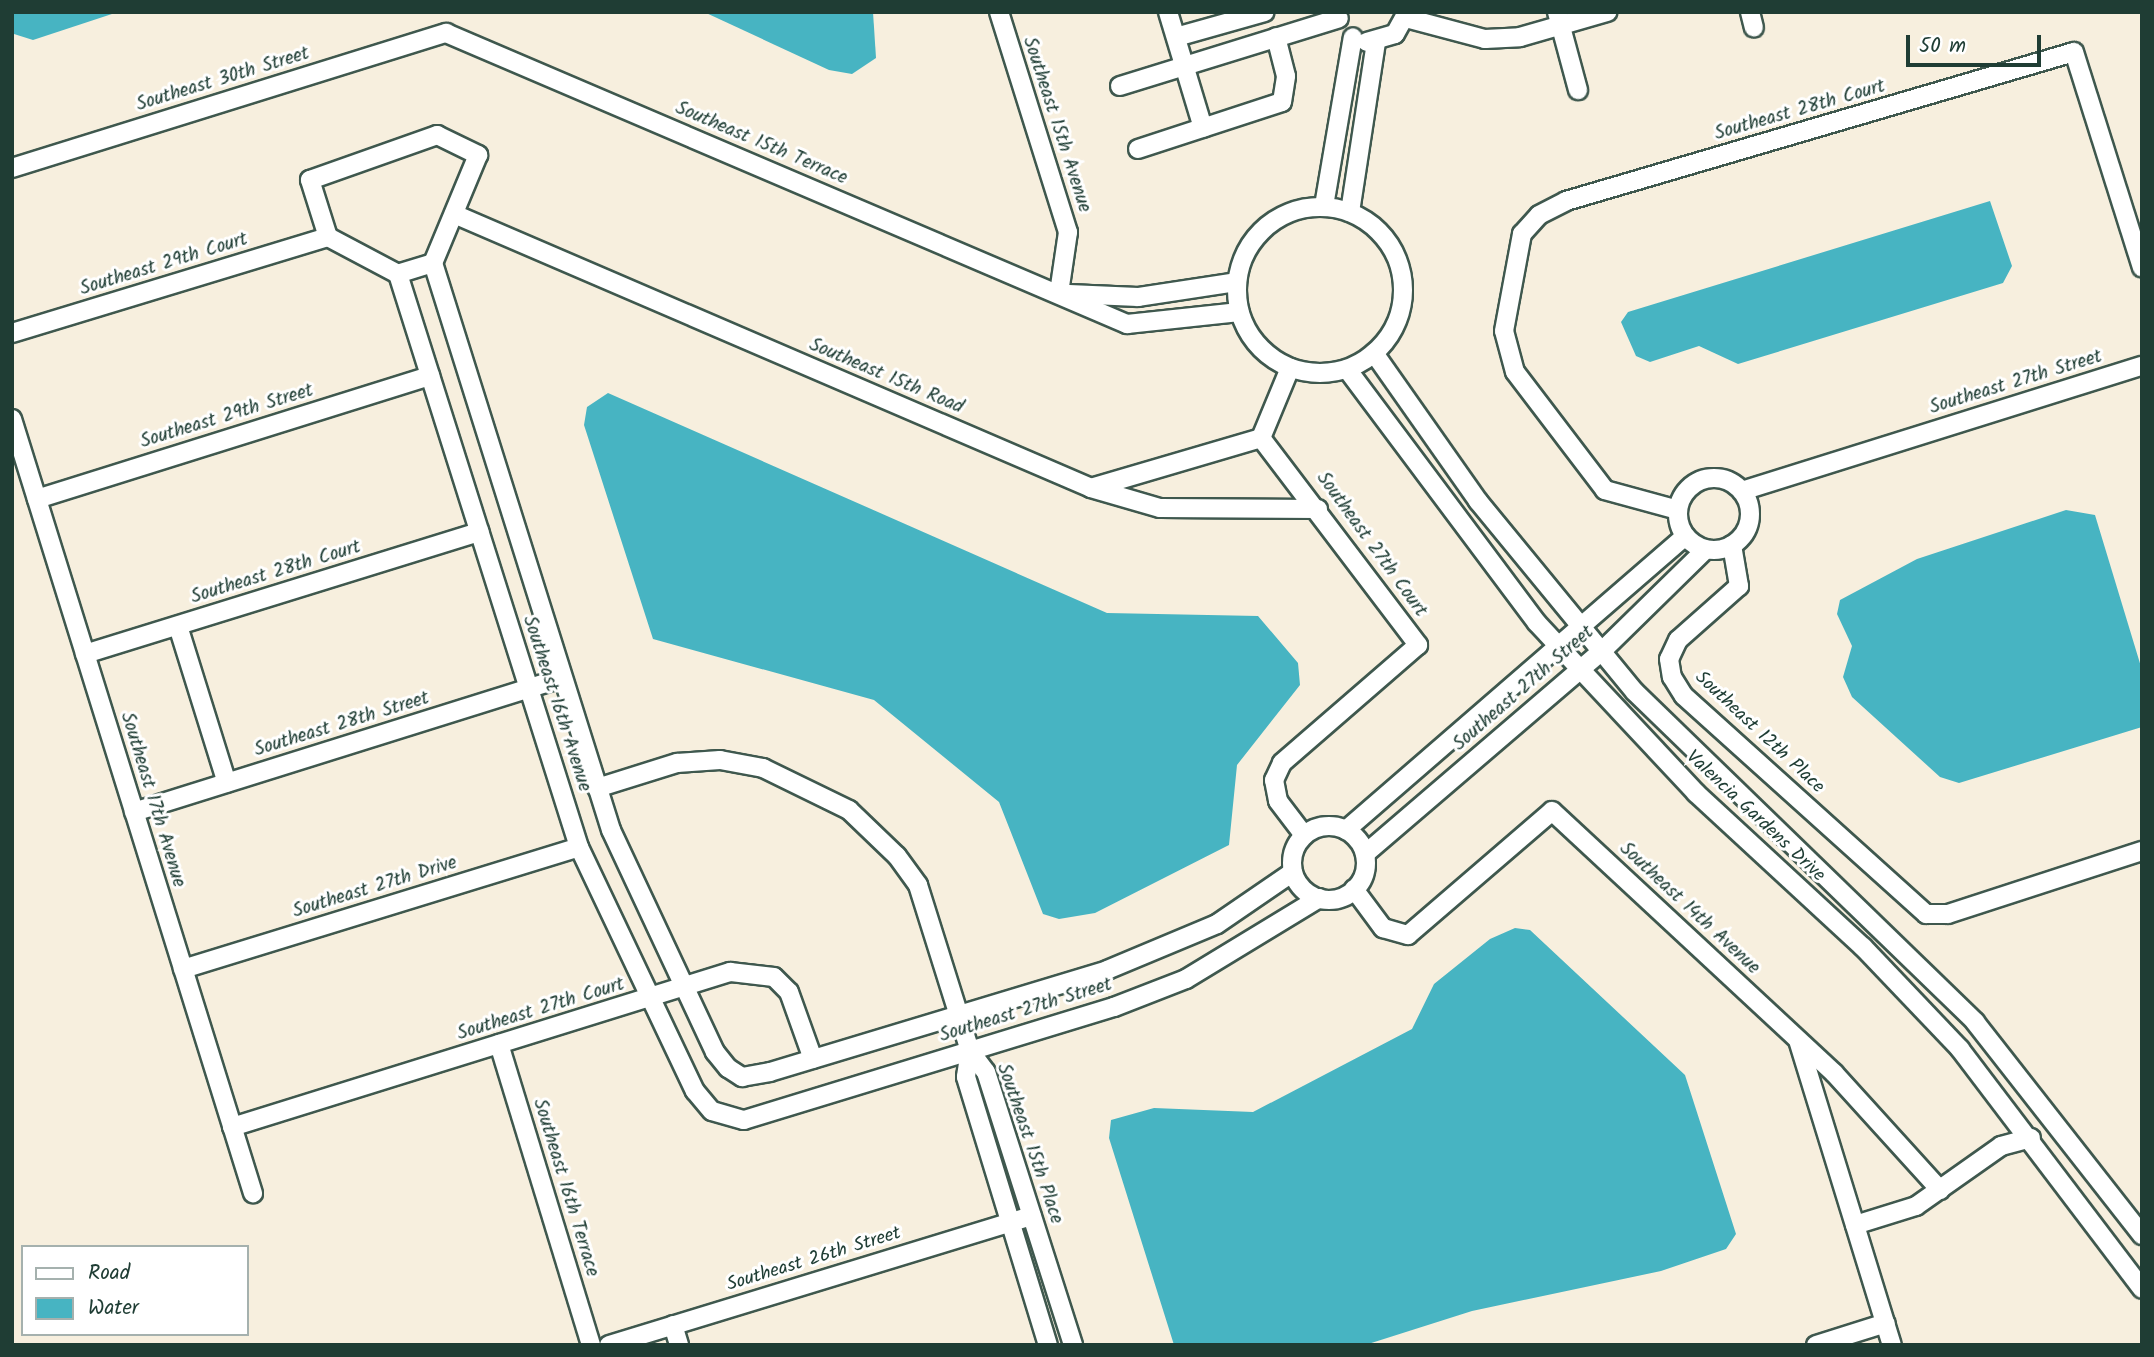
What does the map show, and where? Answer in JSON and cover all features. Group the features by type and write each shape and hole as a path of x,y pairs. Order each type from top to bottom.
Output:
{"street":[{"name":"Southeast 15th Avenue","path":"999,12 1068,232 1059,293"},
{"path":"1168,12 1203,128"},
{"path":"1176,37 1265,12"},
{"path":"1120,86 1338,15 1353,37 1377,43 1395,34 1407,15 1485,39 1558,19 1607,12"},
{"path":"1558,19 1578,90"},
{"name":"Southeast 15th Terrace","path":"446,33 1127,324"},
{"name":"Southeast 30th Street","path":"12,168 446,33"},
{"path":"1138,149 1282,102 1286,76 1276,37"},
{"path":"1324,206 1353,37"},
{"path":"1350,212 1377,43"},
{"name":"Southeast 28th Court","path":"1678,510 1605,490 1515,372 1504,331 1522,234 1539,215 1566,201 2074,52 2142,268"},
{"path":"437,135 478,155 433,263 398,274 328,237 310,180 437,135"},
{"path":"1324,206 1350,212 1389,242 1402,276 1400,312 1374,353 1347,369 1290,368 1250,336 1239,313 1237,282 1256,236 1275,219 1324,206"},
{"name":"Southeast 15th Road","path":"454,214 1091,488 1160,508 1318,509"},
{"name":"Southeast 29th Court","path":"12,333 328,237"},
{"name":"Southeast 16th Avenue","path":"433,263 597,788 715,1052 742,1077"},
{"name":"Southeast 16th Avenue","path":"398,274 579,847 695,1091 727,1120"},
{"name":"Southeast 15th Terrace","path":"1059,293 1138,297 1237,282"},
{"path":"1138,297 1127,324 1239,313"},
{"name":"Valencia Gardens Drive","path":"1374,353 1478,501 1601,652 1975,1022 2142,1235"},
{"name":"Southeast 27th Street","path":"1742,491 2142,366"},
{"path":"1091,488 1261,438 1290,368"},
{"name":"Valencia Gardens Drive","path":"1347,369 1556,644 1696,793 1863,947 1975,1066 2142,1289"},
{"name":"Southeast 29th Street","path":"37,499 430,376"},
{"name":"Southeast 17th Avenue","path":"12,419 253,1193"},
{"name":"Southeast 27th Court","path":"1261,438 1318,509 1418,645 1282,763 1274,780 1278,801 1304,835"},
{"path":"1710,478 1742,491 1748,526 1732,545 1706,549 1685,536 1678,510 1688,489 1710,478"},
{"name":"Southeast 28th Court","path":"85,654 480,532"},
{"name":"Southeast 27th Street","path":"1346,830 1578,624 1685,536"},
{"name":"Southeast 12th Place","path":"1732,545 1739,586 1678,640 1669,659 1672,677 1684,696 1926,914 1948,914 2142,851"},
{"name":"Southeast 27th Street","path":"1365,854 1601,652 1706,549"},
{"path":"177,626 227,783"},
{"name":"Southeast 28th Street","path":"134,812 562,678"},
{"path":"597,788 677,763 720,760 795,778 849,810 918,885 970,1051"},
{"path":"1377,802 1397,826"},
{"name":"Southeast 14th Avenue","path":"1354,890 1383,928 1408,935 1552,811 1798,1039 1940,1190"},
{"path":"1325,826 1346,830 1365,854 1364,873 1354,890 1318,898 1293,872 1294,852 1304,835 1325,826"},
{"name":"Southeast 27th Drive","path":"183,969 579,847"},
{"name":"Southeast 27th Street","path":"742,1077 813,1059 1153,954 1217,924 1293,872"},
{"name":"Southeast 27th Street","path":"727,1120 970,1051 1186,979 1318,898"},
{"name":"Southeast 27th Court","path":"232,1126 730,972 774,977 789,992 813,1059"},
{"path":"1798,1039 1892,1345"},
{"name":"Southeast 16th Terrace","path":"499,1044 591,1345"},
{"name":"Southeast 15th Place","path":"970,1051 986,1072 1073,1345"},
{"name":"Southeast 15th Place","path":"970,1051 966,1077 1048,1345"},
{"path":"1855,1225 1916,1206 1993,1152 2031,1138"},
{"name":"Southeast 26th Street","path":"609,1345 1032,1216"},
{"path":"1816,1345 1886,1324"},
{"path":"673,1325 679,1345"}],"water":[{"path":"12,12 118,12 33,40 14,34"},
{"path":"704,12 873,12 876,58 852,74 829,70"},
{"path":"1990,201 2012,266 2003,283 1738,364 1699,346 1650,362 1636,356 1621,322 1628,312"},
{"path":"608,393 1107,613 1258,616 1298,663 1300,685 1237,765 1229,845 1095,913 1059,919 1043,914 999,802 874,700 653,639 584,425 587,407"},
{"path":"2066,510 2095,515 2142,670 2142,727 1959,783 1940,777 1852,697 1843,677 1852,646 1837,614 1840,600 1917,559"},
{"path":"1515,928 1530,930 1685,1075 1736,1234 1726,1249 1661,1271 1472,1311 1365,1345 1174,1345 1109,1138 1111,1120 1154,1108 1253,1112 1412,1029 1434,984 1490,939"}]}
